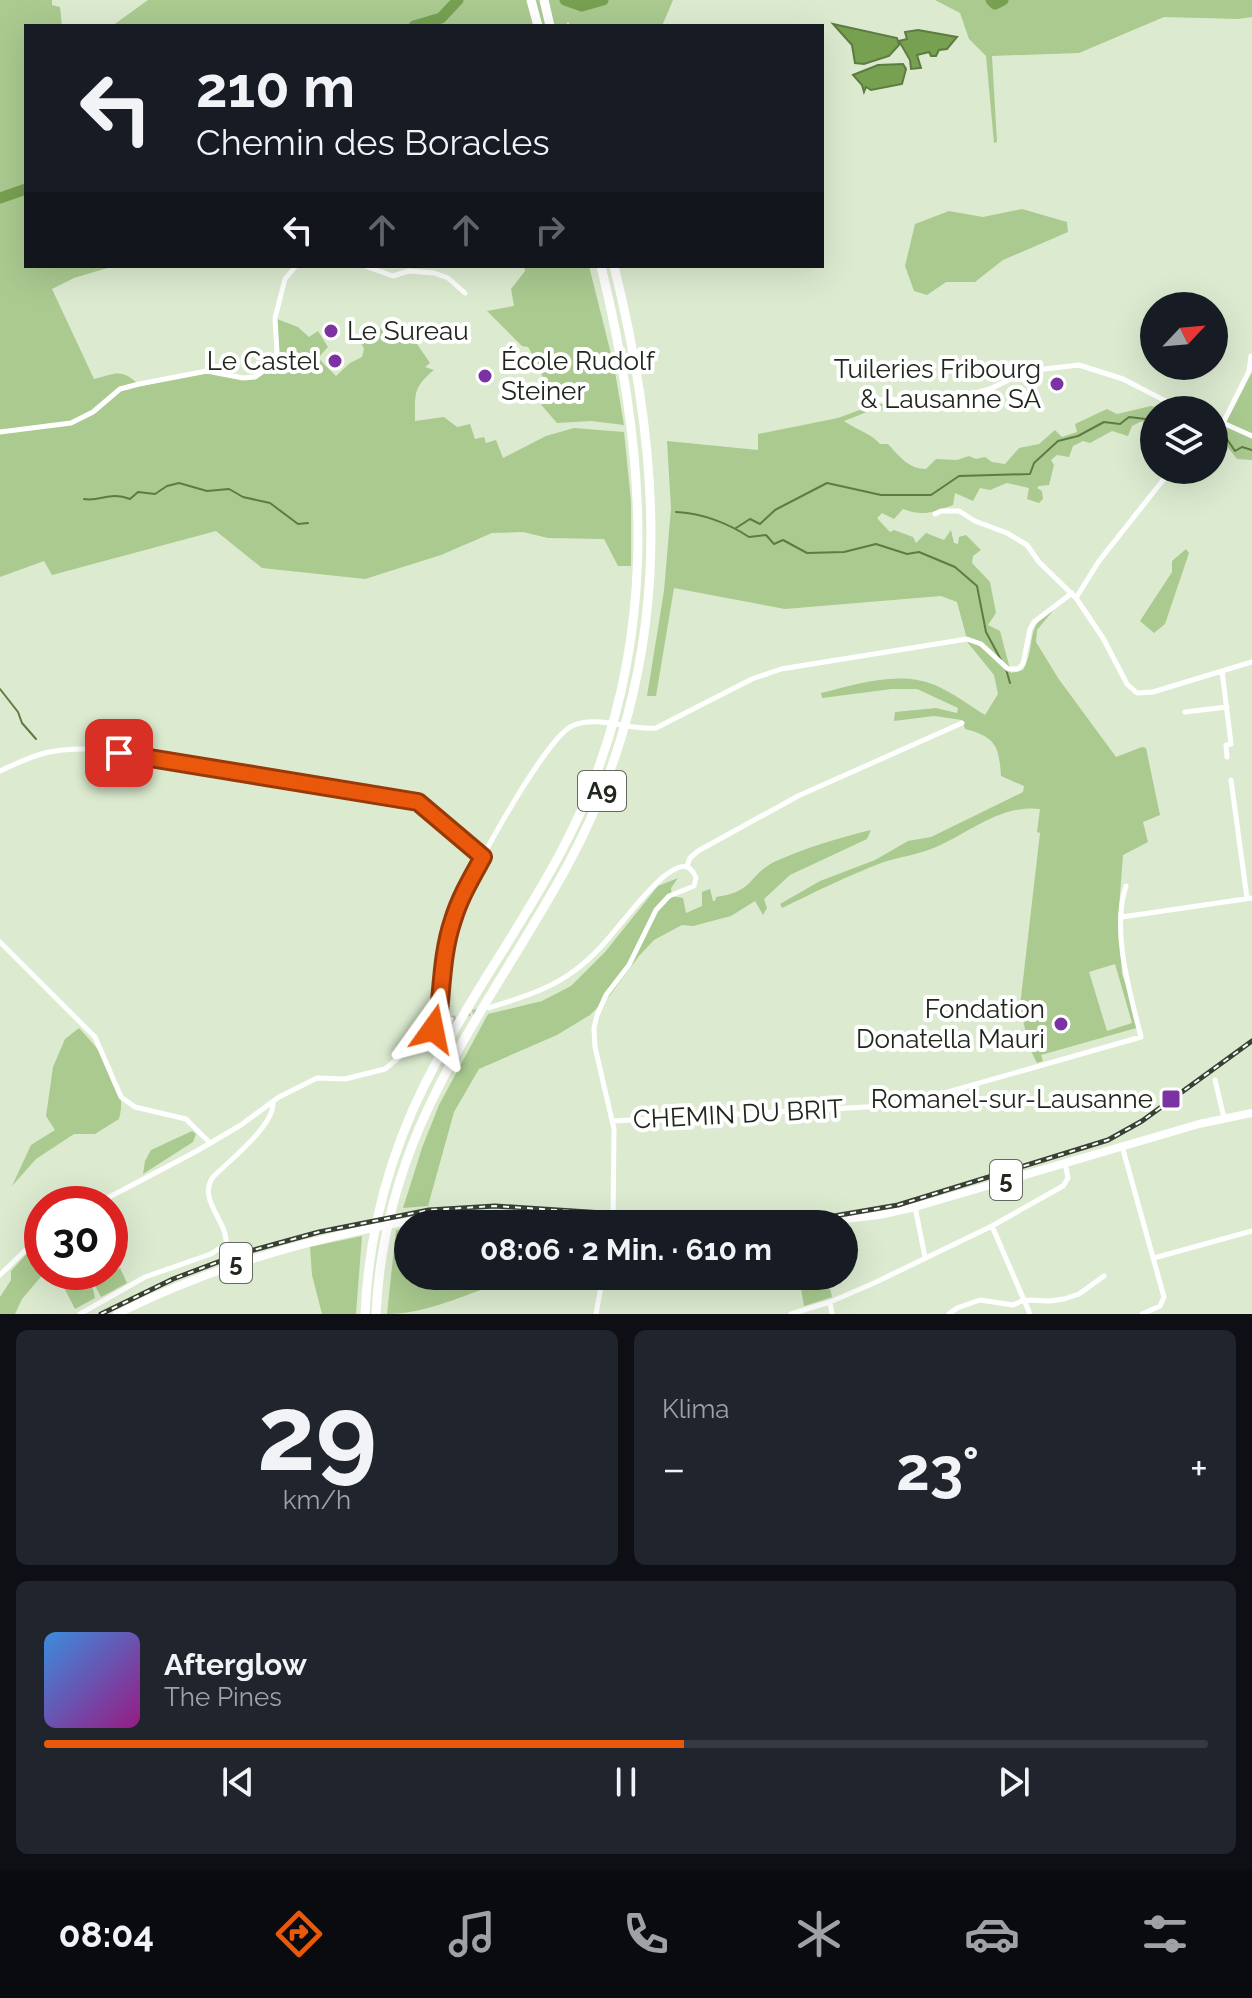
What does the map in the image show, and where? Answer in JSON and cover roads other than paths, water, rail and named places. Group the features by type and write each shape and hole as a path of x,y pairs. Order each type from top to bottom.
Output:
{"highway":[{"path":"531,0 537,24"},
{"path":"544,0 550,24"},
{"name":"A9","path":"365,1314 378,1215 392,1163 411,1113 442,1050 559,856 601,761 627,669 639,570 639,496 632,420 601,268"},
{"name":"A9","path":"376,1314 388,1225 403,1166 422,1118 457,1048 569,861 610,773 635,690 645,634 651,571 651,496 633,353 614,268"}],"main road":[{"name":"5","path":"858,1218 915,1207 1122,1146 1252,1113"},
{"name":"5","path":"117,1314 170,1288 234,1263 293,1246 394,1224"}],"street":[{"path":"0,432 71,423 93,412 120,389 139,384 207,371 243,378 255,377 273,363 277,352 275,318 285,279 294,268"},
{"path":"371,268 393,276 409,271 434,273 448,278 465,293"},
{"path":"1228,413 1249,371 1251,356"},
{"path":"866,402 886,399 930,404 950,401 990,389 1027,371 1079,365 1123,379 1156,396"},
{"path":"1228,425 1252,436"},
{"path":"128,1187 210,1143 317,1078 345,1079 385,1069 413,1048 438,1021 446,947 462,895 540,759 556,738 571,726 594,722 644,730 668,724 752,679 781,669 967,639 981,644 996,661 1015,670 1023,664 1034,622 1074,596 1160,484"},
{"path":"935,514 959,511 1027,545 1039,562 1074,596 1103,638 1127,684 1140,694 1252,662"},
{"path":"1222,671 1231,744 1226,745 1227,757"},
{"path":"1185,712 1227,707"},
{"path":"687,866 698,851 798,796 962,723"},
{"path":"0,771 40,752 67,748 91,749 418,802 483,857"},
{"path":"1126,886 1122,917 1250,898 1231,780"},
{"path":"613,1210 614,1121 594,1037 597,1015 606,995 629,965 656,910 669,896 691,888 696,878 687,866"},
{"path":"489,1008 548,987 577,970 653,886 676,867 687,866"},
{"name":"CHEMIN DU BRIT","path":"614,1121 902,1105 1141,1037 1123,966 1122,917"},
{"path":"0,942 95,1037 121,1097 135,1107 180,1116 210,1143"},
{"path":"438,1021 451,1019"},
{"path":"1215,1080 1224,1119"},
{"path":"80,1314 140,1280 211,1254 226,1244 226,1236 209,1200 207,1186 266,1122 274,1109 273,1102"},
{"path":"1122,1146 1164,1302 1142,1314"},
{"path":"791,1314 830,1302 992,1226 1066,1184 1065,1163"},
{"path":"915,1207 925,1257"},
{"path":"992,1226 1030,1314"},
{"path":"1154,1258 1252,1231"},
{"path":"0,1275 24,1252"},
{"path":"949,1314 980,1300 1013,1305 1024,1300 1064,1299 1079,1294 1104,1276"},
{"path":"596,1314 600,1290"},
{"path":"830,1302 832,1314"}],"waterway":[{"path":"421,24 441,18 458,0"},
{"path":"565,0 582,6 603,0"},
{"path":"991,0 995,4 1003,0"},
{"path":"0,198 24,190"},
{"path":"736,528 750,519 760,524 775,510 827,483 881,495 931,495 959,476 1030,474 1034,463 1058,441 1078,436 1104,422 1120,424 1129,417 1140,418"},
{"path":"1228,441 1235,451 1242,447 1252,450"},
{"path":"84,499 117,496 130,499 138,492 155,494 179,483 207,491 229,489 243,497 270,503 298,524 308,523"},
{"path":"676,512 714,520 749,537 766,535 774,544 783,540 807,553 844,552 876,544 907,554 919,552 955,567 977,586 986,632 1001,660"},
{"path":"1006,669 1010,683"},
{"path":"0,689 36,739"}],"tunnel":[{"path":"451,1019 481,1010"}],"railway":[{"path":"101,1314 173,1279 239,1254 319,1232 429,1210 495,1206 742,1222 834,1216 898,1205 1108,1140 1142,1121 1252,1041"}],"place":[{"name":"Le Sureau","path":"331,331"},
{"name":"Le Castel","path":"335,361"},
{"name":"École Rudolf Steiner","path":"485,376"},
{"name":"Tuileries Fribourg & Lausanne SA","path":"1057,384"},
{"name":"Fondation Donatella Mauri","path":"1061,1024"},
{"name":"Romanel-sur-Lausanne","path":"1171,1099"}]}
